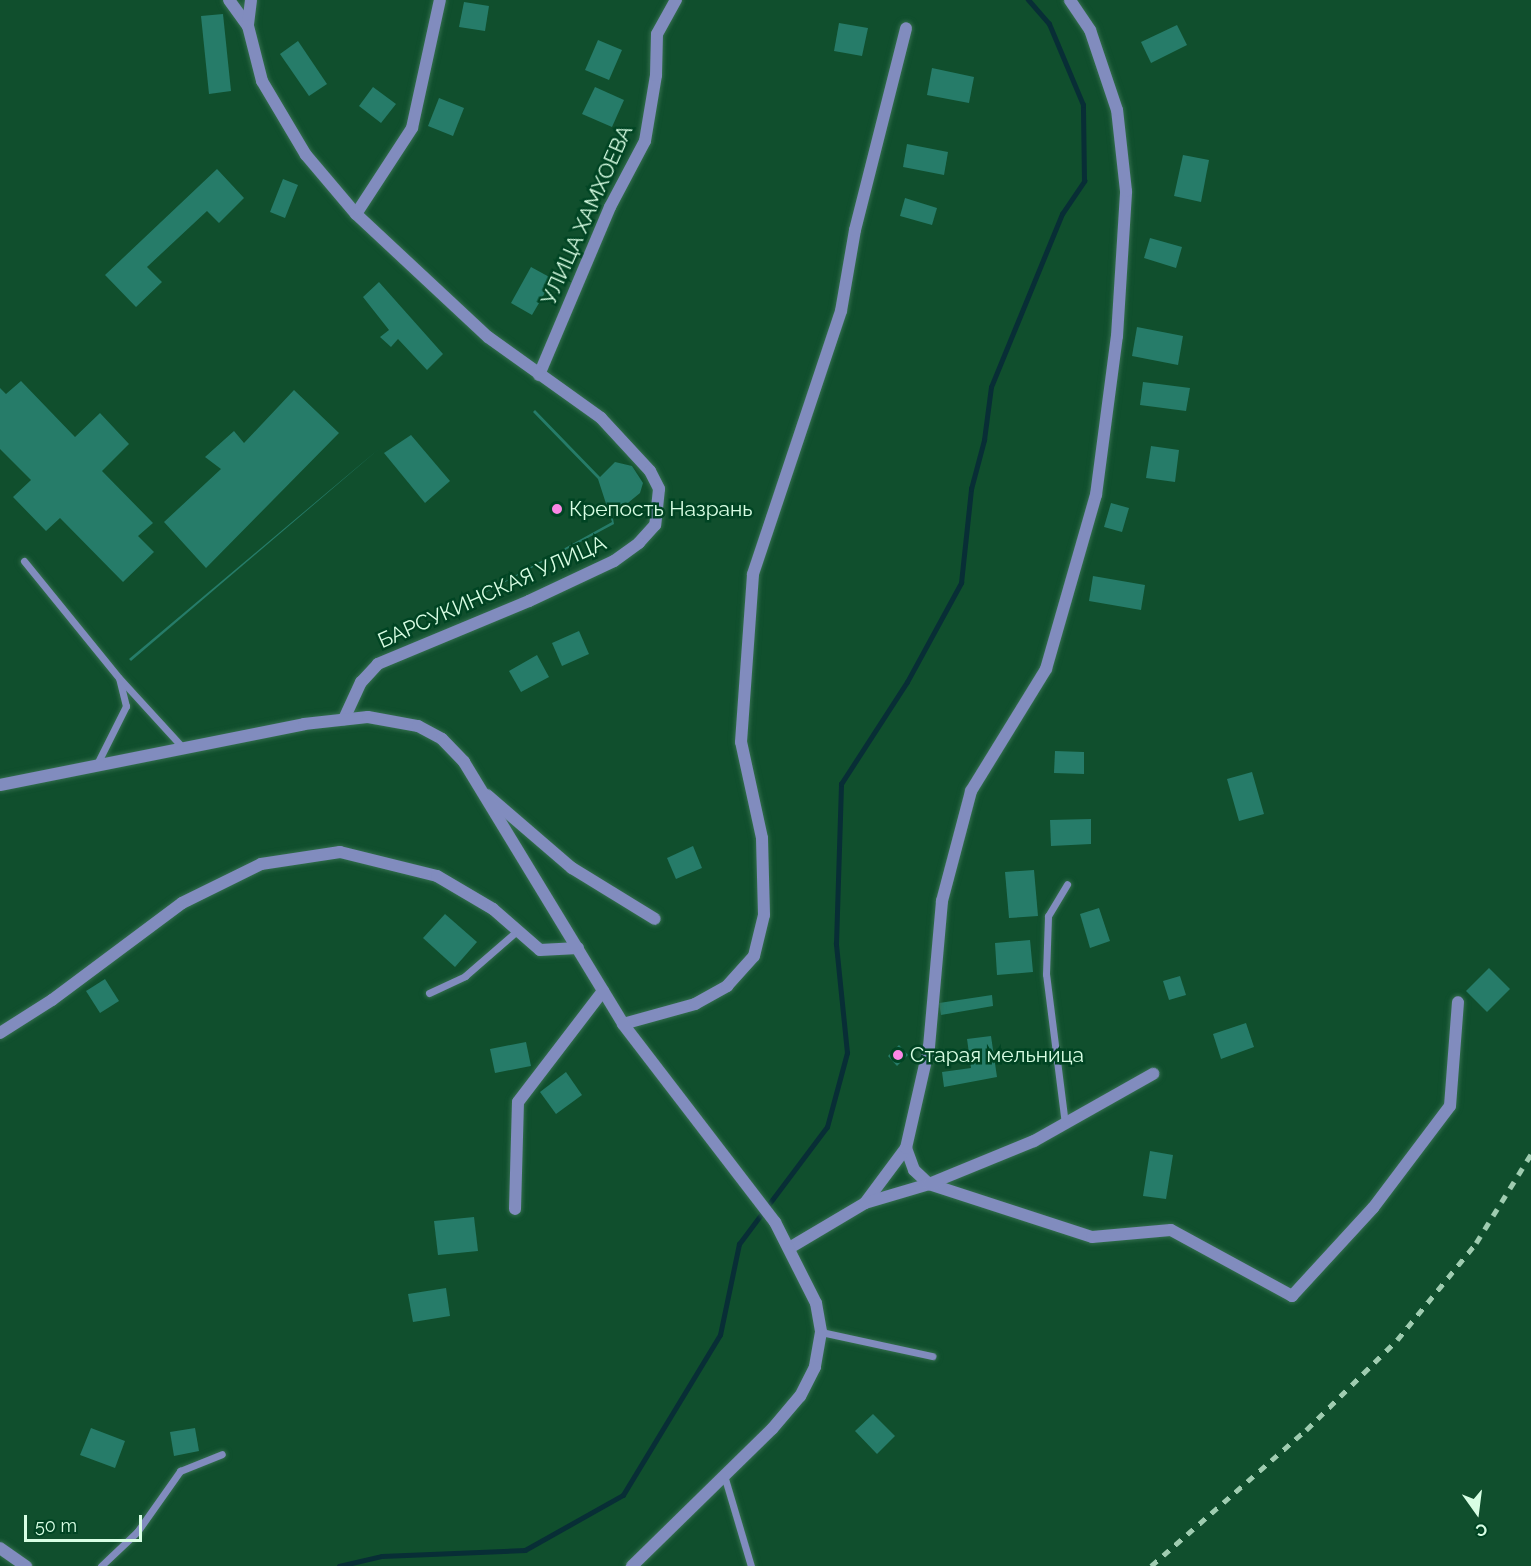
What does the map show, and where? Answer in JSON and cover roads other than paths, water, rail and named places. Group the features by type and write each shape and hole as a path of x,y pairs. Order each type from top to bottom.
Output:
{"street":[{"name":"БАРСУКИНСКАЯ УЛИЦА","path":"229,0 248,26"},
{"name":"БАРСУКИНСКАЯ УЛИЦА","path":"251,0 248,26 256,61 277,111 306,155 356,214 488,337 601,418 650,471 659,489 655,525 639,543 615,561 378,664 361,682 344,719"},
{"path":"356,214 412,128 440,0"},
{"name":"УЛИЦА ХАМХОЕВА","path":"539,375 610,207 645,141 656,75 657,34 676,0"},
{"path":"865,1203 906,1148 929,1047 942,901 971,791 1046,669 1096,495 1117,336 1126,191 1117,110 1090,30 1071,0"},
{"path":"623,1024 695,1004 727,986 754,956 764,915 762,838 741,742 753,574 841,311 855,230 906,28"},
{"path":"0,785 344,719 368,717 418,726 442,739 464,762 487,795 623,1024 791,1247 816,1303 820,1332 815,1367 800,1396 632,1566"},
{"path":"487,795 572,868 656,919"},
{"path":"0,1033 52,1000 182,903 261,864 340,852 437,876 493,909 540,950 578,948"},
{"path":"515,1209 518,1102 603,991"},
{"path":"906,1148 914,1170 929,1184 1092,1237 1171,1230 1292,1296 1373,1208 1450,1106 1458,1002"},
{"path":"791,1247 865,1203 929,1184 1034,1141 1153,1074"},
{"path":"0,1548 27,1566"}],"lane":[{"path":"24,561 119,678 184,749"},
{"path":"96,766 126,706 119,678"},
{"path":"1065,1124 1046,974 1047,916 1067,884"},
{"path":"429,993 465,976 518,930"},
{"path":"820,1332 932,1356"},
{"path":"101,1566 137,1532 180,1471 222,1454"},
{"path":"724,1475 751,1566"}],"waterway":[{"path":"339,1566 382,1556 525,1550 623,1495 720,1335 739,1244 827,1127 847,1053 836,944 841,784 907,682 961,583 971,489 984,440 991,387 1062,214 1084,181 1083,105 1049,24 1028,0"}],"railway":[{"path":"1151,1566 1306,1430 1397,1340 1476,1243 1531,1154"}],"place":[{"name":"Крепость Назрань","path":"557,509"},
{"name":"Старая мельница","path":"898,1055"}]}
